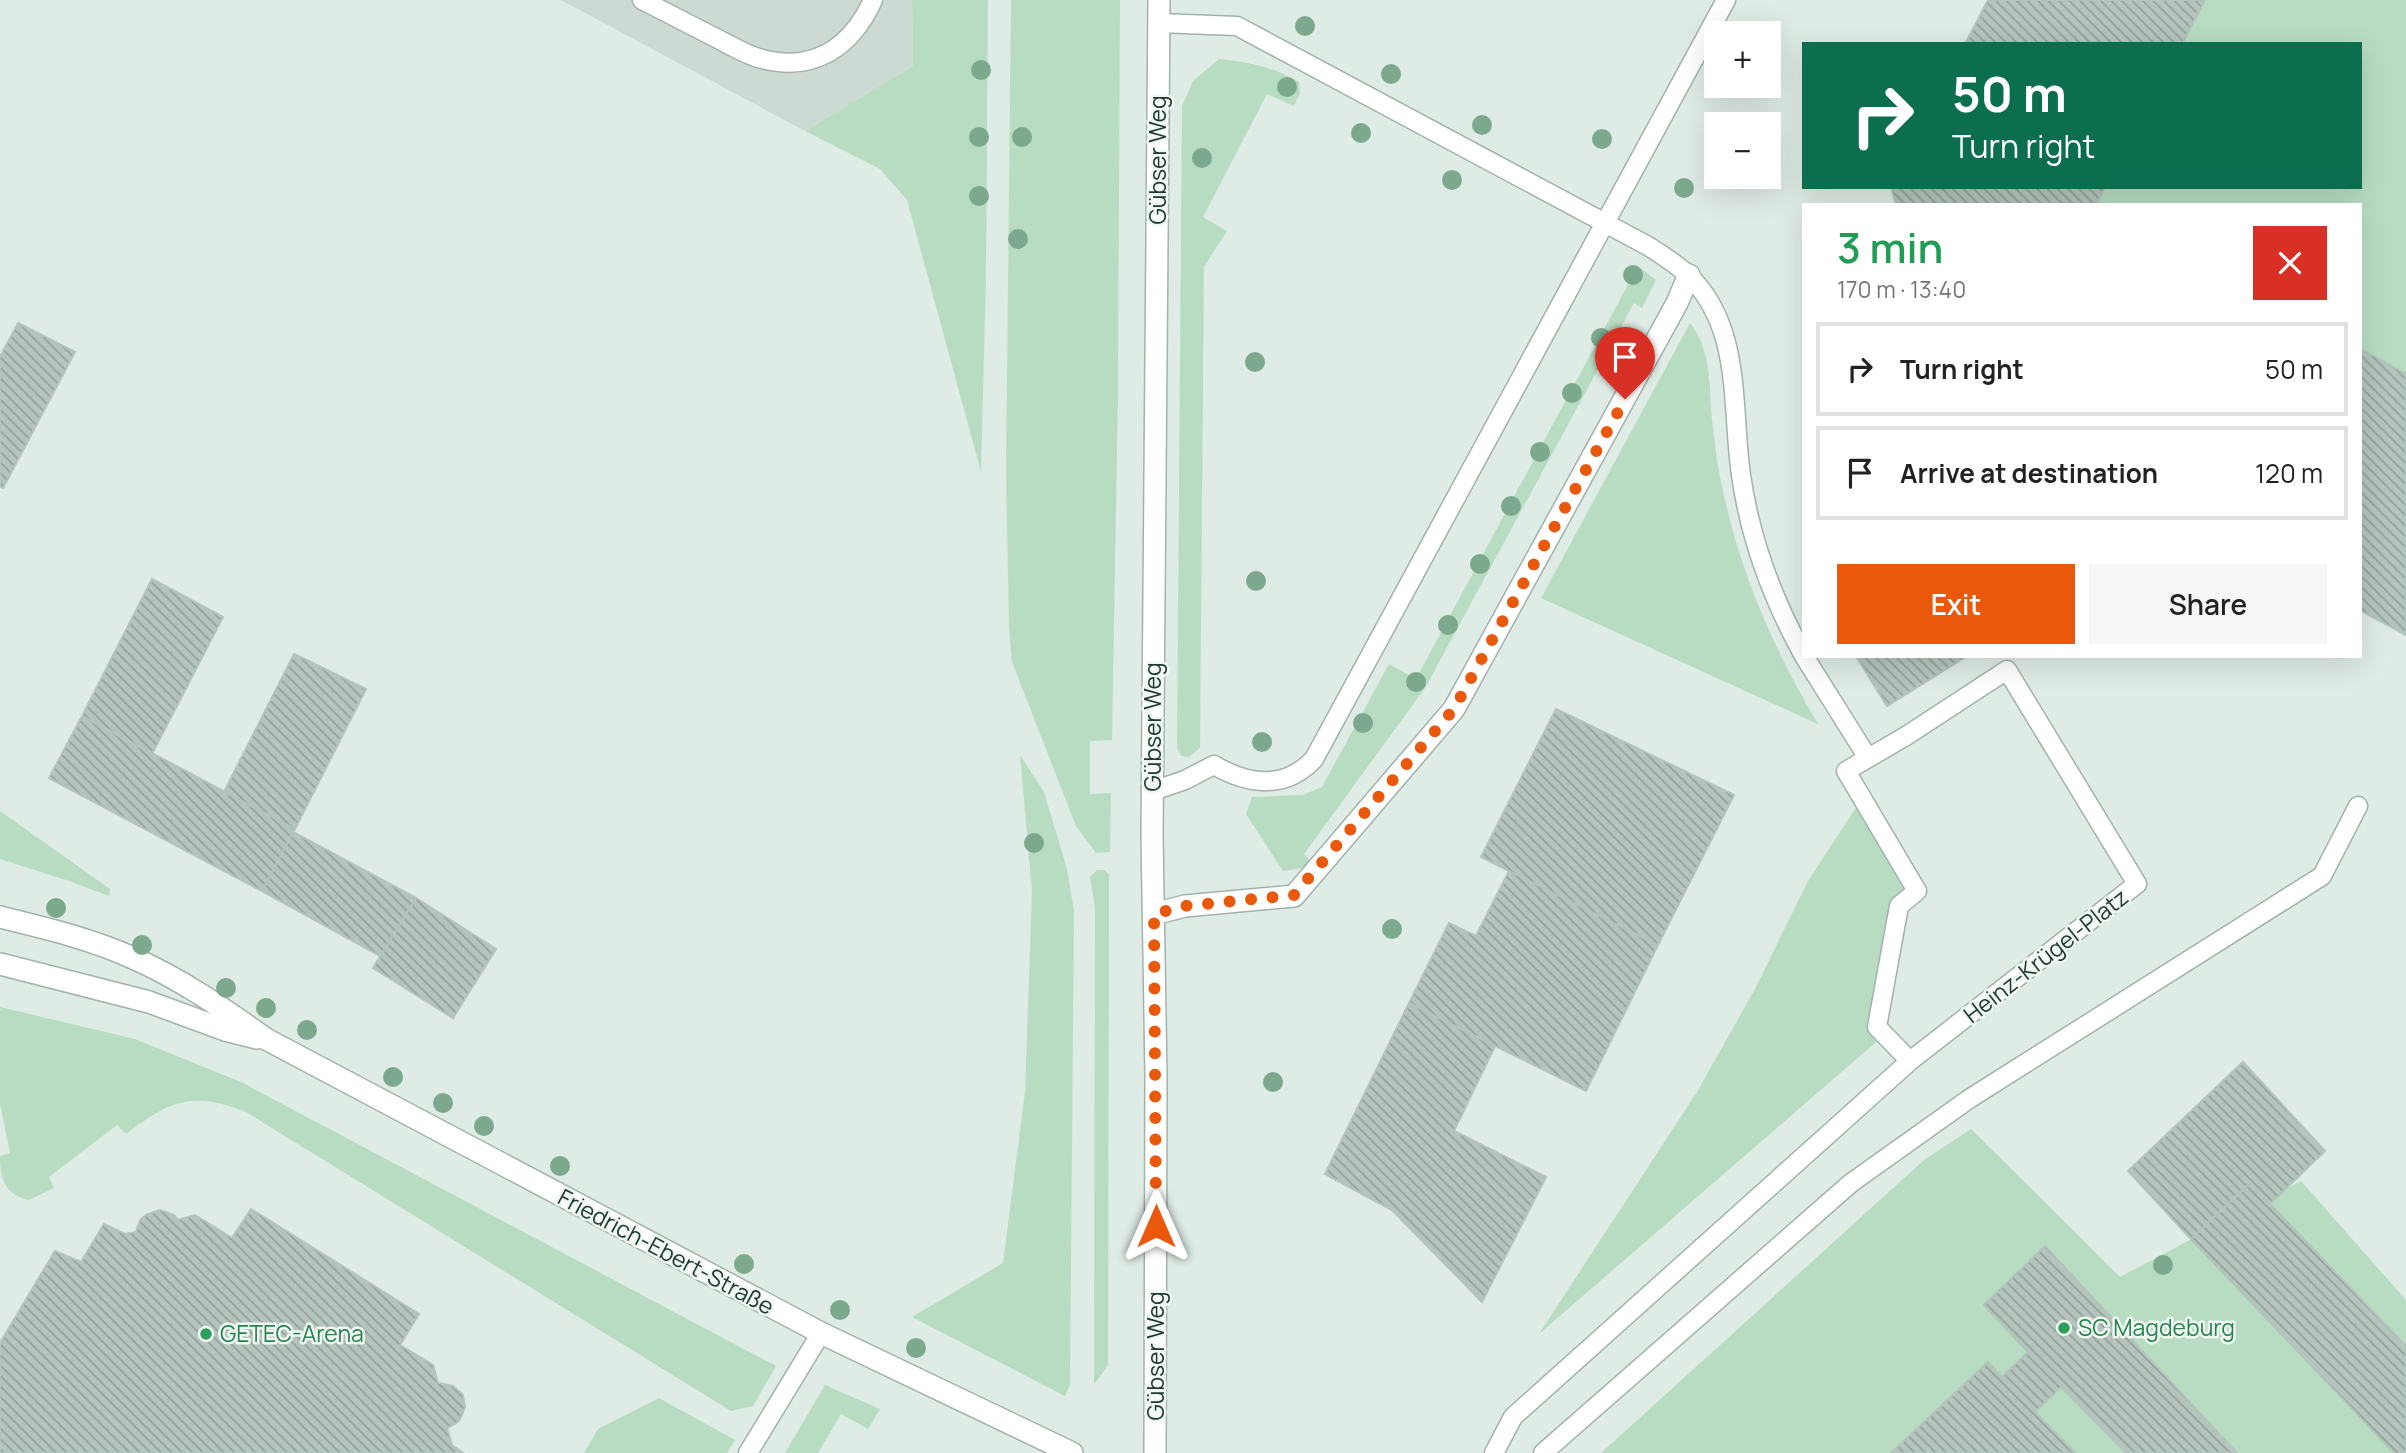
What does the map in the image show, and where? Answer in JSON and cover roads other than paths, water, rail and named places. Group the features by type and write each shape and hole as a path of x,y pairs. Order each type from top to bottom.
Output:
{"street":[{"name":"Gübser Weg","path":"1155,1453 1157,1288 1153,791 1159,0"},
{"path":"1154,914 1185,906 1294,895 1454,709 1677,303 1689,275"},
{"name":"Friedrich-Ebert-Straße","path":"0,917 61,932 132,958 188,986 266,1039 821,1333 1072,1453"},
{"name":"Friedrich-Ebert-Straße","path":"0,964 149,1002 225,1031 266,1039"}],"lane":[{"path":"642,0 752,57 777,62 814,58 837,48 856,31 873,0"},
{"path":"1153,791 1185,780 1214,765 1243,780 1284,779 1305,768 1314,759 1726,0"},
{"path":"1159,23 1237,26 1648,246 1689,275 1712,305 1720,322 1733,380 1741,477 1747,508 1772,590 1802,652"},
{"path":"1805,658 1868,758"},
{"name":"Heinz-Krügel-Platz","path":"2007,670 2137,884 1910,1061 1877,1027 1899,906 1917,891 1846,771 1868,758 2007,670"},
{"path":"1543,1453 1851,1183 1969,1099 2322,876 2358,806"},
{"path":"1494,1453 1513,1417 1910,1061"},
{"path":"748,1453 821,1333"}],"place":[{"name":"SC Magdeburg","path":"2064,1328"},
{"name":"GETEC-Arena","path":"206,1334"}]}
